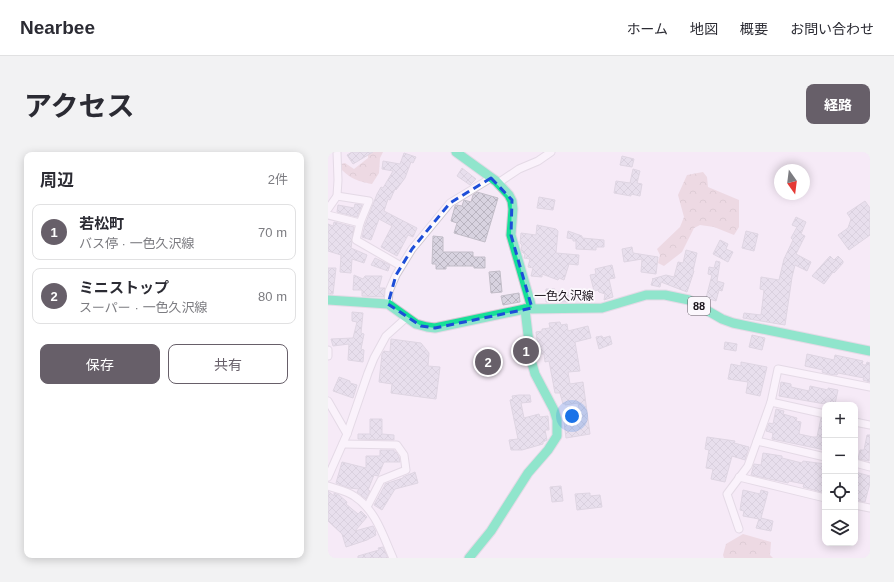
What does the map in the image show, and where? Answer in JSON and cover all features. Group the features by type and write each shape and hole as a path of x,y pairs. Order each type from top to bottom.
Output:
{"main road":[{"path":"456,152 507,191 512,200 513,211 510,227 528,308 531,360 535,374 554,410 557,420 557,436 548,450 528,473 491,531 470,558"},
{"name":"一色久沢線","path":"388,304 396,307 406,318 421,326 435,328 528,308 593,309 610,306 646,295 665,295 689,300 722,319 733,323 870,351"},
{"path":"328,300 388,304"}],"street":[{"path":"328,210 337,196 337,152"},
{"path":"388,304 390,291 401,266 412,249 450,203 494,180 538,161 551,152"},
{"path":"337,196 369,201 360,223 356,240 401,266"},
{"path":"328,215 360,223"},
{"path":"328,477 347,434 374,358 386,336 406,318"},
{"path":"328,350 328,356"},
{"path":"739,529 727,494 748,466 771,402 778,369 870,387"},
{"path":"328,401 347,434"},
{"path":"771,402 822,413"},
{"path":"858,423 870,425"},
{"path":"757,441 822,456"},
{"path":"343,444 397,445 404,455 406,470 381,480 367,507"},
{"path":"858,464 870,467"},
{"path":"739,477 822,497"},
{"path":"328,486 354,495 367,507 373,514 393,558"},
{"path":"858,506 870,508"}],"highlighted area":[{"path":"491,178 512,200 511,235 532,308 435,328 421,326 388,304 396,275 412,249 450,203"}],"green space":[{"path":"368,152 383,152 380,158 379,173 372,184 361,182 353,178 337,165 345,163 354,169 368,158"},
{"path":"703,172 707,177 708,187 739,200 739,227 734,235 714,227 700,225 694,228 682,252 664,266 658,263 660,255 657,249 680,227 684,217 678,195 687,175"},
{"path":"743,534 771,542 770,555 773,558 724,558 723,555 726,544"}],"building":[{"path":"352,152 373,152 353,164 347,155"},
{"path":"404,153 416,157 413,163 411,162 405,178 396,190 395,189 390,200 388,199 384,211 417,228 413,237 408,235 397,256 381,247 392,226 379,219 371,240 362,237 377,194 381,187 383,188 393,171 382,169 383,161 400,164"},
{"path":"622,156 634,159 632,167 620,165"},
{"path":"462,168 476,179 470,185 457,176"},
{"path":"633,169 640,171 637,183 642,184 640,196 614,193 616,181 630,183"},
{"path":"477,192 498,198 485,242 454,233 457,223 451,221 455,206 462,206 464,200 471,202 473,195"},
{"path":"539,197 555,200 553,210 537,208"},
{"path":"865,201 870,208 870,235 849,250 838,235 848,228 851,219 847,213"},
{"path":"355,204 362,205 357,217 337,212 338,205 354,208"},
{"path":"796,217 806,222 801,234 805,236 796,254 811,262 807,271 795,265 785,325 743,318 744,313 761,315 764,290 760,289 761,277 779,280 784,259 793,240 791,238 797,227 792,225"},
{"path":"334,222 354,227 351,248 367,255 364,263 352,259 351,273 340,272 341,255 328,251 328,224 333,226"},
{"path":"537,225 556,229 558,231 556,253 579,255 578,265 569,264 564,280 559,278 558,280 542,274 542,277 531,276 533,268 528,267 530,259 524,258 525,254 521,250 521,233 536,235"},
{"path":"568,231 582,236 582,238 604,240 604,247 596,247 596,250 576,249 576,241 567,238"},
{"path":"746,231 758,234 754,251 742,248"},
{"path":"433,236 443,237 443,252 473,252 473,257 485,257 485,268 474,268 474,266 446,266 446,269 436,269 436,264 432,264"},
{"path":"720,240 728,244 726,249 733,252 728,262 713,254"},
{"path":"632,247 633,253 658,257 656,274 641,272 642,259 624,262 622,249"},
{"path":"686,250 697,253 694,271 687,292 661,282 660,287 651,285 652,279 666,275 674,277 678,262 683,263"},
{"path":"830,256 834,260 838,256 843,263 834,273 833,272 824,284 812,276"},
{"path":"375,258 390,265 388,271 371,265"},
{"path":"716,261 720,262 717,281 724,283 722,291 719,290 716,301 706,298 712,275 708,274 709,267 714,268"},
{"path":"612,265 615,278 609,279 613,297 604,300 605,294 599,292 598,290 594,291 590,275 596,274 595,269"},
{"path":"328,268 336,268 333,294 328,294"},
{"path":"500,271 502,292 491,293 489,272"},
{"path":"354,275 363,279 365,276 382,276 379,288 385,288 384,297 362,296 362,290 353,290"},
{"path":"546,289 555,289 554,292 568,292 568,302 546,302"},
{"path":"519,293 520,302 503,305 501,296"},
{"path":"352,312 363,313 361,333 364,334 361,349 364,350 363,362 348,360 349,344 333,346 331,339 353,338 357,322 352,321"},
{"path":"560,322 561,325 567,324 568,331 588,326 591,338 575,342 580,371 568,372 570,384 583,382 590,434 566,438 564,422 581,420 578,403 565,405 565,403 563,404 560,393 555,393 549,361 545,362 544,354 539,354 536,332 542,331 542,329 550,328 549,323"},
{"path":"752,335 765,338 762,350 749,347"},
{"path":"602,336 603,338 610,336 612,344 599,349 596,337"},
{"path":"391,339 421,343 429,353 428,366 440,367 436,399 391,393 392,384 379,382 382,354 384,351 390,352"},
{"path":"725,342 737,344 736,351 724,349"},
{"path":"499,352 502,365 478,371 475,358"},
{"path":"807,354 834,360 835,355 863,361 862,364 864,365 866,365 867,362 870,363 870,382 863,380 864,378 838,373 837,375 828,374 822,372 823,370 805,366"},
{"path":"741,362 767,367 760,396 746,393 748,382 728,379 731,364 741,366"},
{"path":"339,377 357,385 353,398 333,391"},
{"path":"781,382 791,384 791,387 809,391 810,386 828,390 828,388 838,390 835,402 822,402 822,403 779,396"},
{"path":"530,395 531,402 521,403 524,418 539,414 540,417 548,416 549,430 545,430 547,440 543,442 543,444 522,450 511,450 509,440 518,439 510,400 513,399 512,396"},
{"path":"776,409 784,411 783,414 797,418 796,421 801,422 799,434 817,437 822,418 822,449 772,439 773,433 766,431 769,423 773,424"},
{"path":"370,419 382,419 382,434 394,435 394,440 358,439 358,434 370,434"},
{"path":"867,435 870,435 869,461 858,459 860,450 864,450"},
{"path":"707,437 735,441 734,443 749,447 745,460 732,456 725,482 711,479 713,469 706,468 709,450 705,449"},
{"path":"380,450 394,450 399,457 400,462 384,462 378,476 374,475 368,490 370,491 366,499 357,492 359,489 349,488 336,483 342,462 366,468 366,456 380,456"},
{"path":"763,453 782,456 782,458 802,463 803,461 822,464 822,492 803,487 804,484 789,481 788,483 751,475 754,464 761,465"},
{"path":"415,472 418,483 395,489 382,510 374,505 385,484"},
{"path":"858,473 870,476 870,483 865,502 858,501"},
{"path":"561,486 563,501 552,502 550,487"},
{"path":"743,490 760,494 761,490 768,492 761,518 773,521 771,531 756,528 759,519 743,516 744,511 740,510"},
{"path":"328,491 334,496 334,493 339,495 347,502 346,504 358,514 361,511 367,517 355,531 373,526 376,535 367,540 346,547 342,534 328,521"},
{"path":"590,493 590,496 600,495 602,507 577,510 575,494"},
{"path":"383,547 388,558 358,558 358,556 379,550 378,548"}],"traffic: fast":[{"path":"456,152 496,181 509,195 512,201 513,209 511,235 532,308"},
{"path":"328,300 388,304 416,324 435,328 525,309 602,308 646,295 665,295 689,300 722,319 733,323 870,351"},
{"path":"469,558 491,531 528,473 548,450 557,436 557,420 554,410 535,374 531,360 525,309"}],"place":[{"name":"若松町","path":"526,351"},
{"name":"ミニストップ","path":"488,362"}]}
